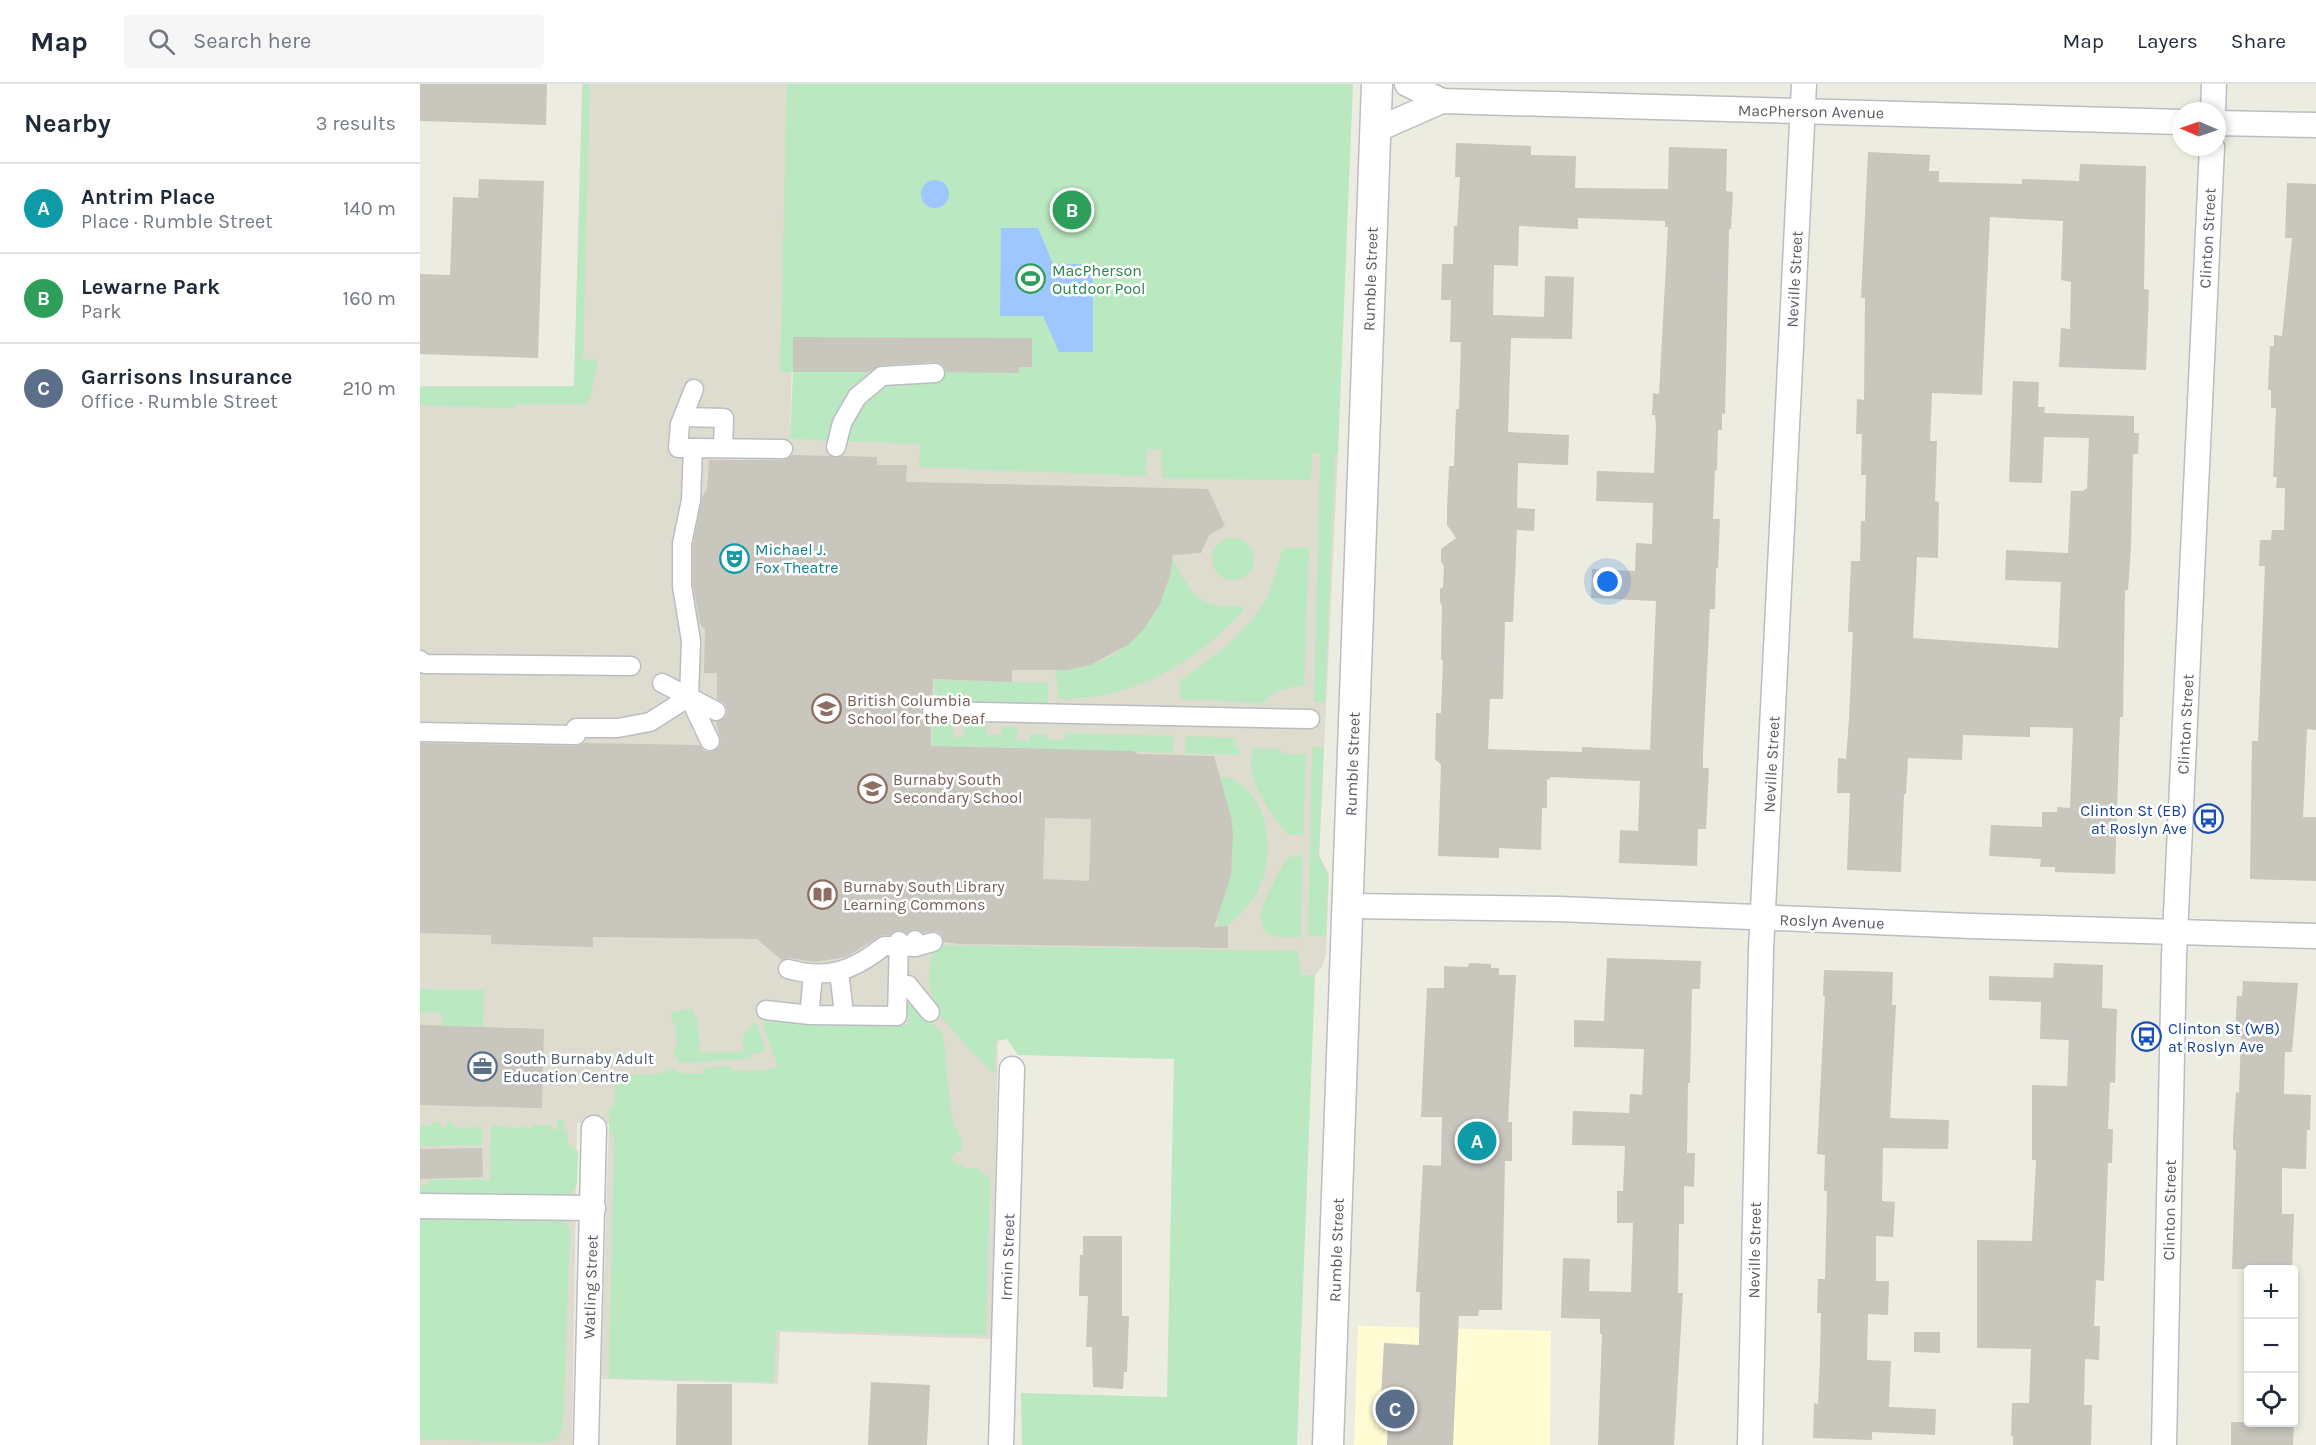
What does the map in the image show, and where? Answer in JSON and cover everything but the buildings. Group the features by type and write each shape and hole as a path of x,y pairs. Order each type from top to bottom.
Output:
{"street":[{"name":"Rumble Street","path":"1328,1445 1377,84"},
{"name":"MacPherson Avenue","path":"1407,84 1442,101 2172,122"},
{"name":"Neville Street","path":"1750,1445 1762,918 1804,84"},
{"path":"2213,102 2214,84"},
{"name":"MacPherson Avenue","path":"1376,130 1442,101"},
{"path":"2226,123 2316,125"},
{"name":"Clinton Street","path":"2164,1445 2175,931 2212,156"},
{"path":"836,447 842,423 857,397 882,376 935,373"},
{"path":"694,388 680,424 678,448 718,452 783,449"},
{"path":"683,417 724,418 718,452"},
{"path":"693,448 691,500 682,544 684,559 682,586 697,668 689,697 710,741"},
{"path":"420,660 425,664 631,666"},
{"path":"662,682 716,711"},
{"path":"420,732 576,735 576,728 618,728 650,722 689,697"},
{"path":"932,711 1310,719"},
{"name":"Roslyn Avenue","path":"1348,906 1559,909 1971,927 2316,936"},
{"path":"766,1010 845,1009 897,1016 898,985 905,944 839,972 813,974 788,969"},
{"path":"839,972 845,1009"},
{"path":"810,1010 813,974"},
{"path":"898,985 908,985 930,1012"},
{"name":"Irmin Street","path":"1001,1445 1012,1069"},
{"name":"Watling Street","path":"586,1445 594,1128"},
{"path":"420,1206 592,1208"}],"shaded area":[{"name":"Burnaby South Secondary School","path":"582,84 798,84 790,439 1338,453 1319,856 1329,874 1326,955 1315,975 1180,971 998,1035 992,1339 780,1332 778,1384 601,1379 609,1124 577,1123 572,1445 420,1445 420,386 574,386"},
{"path":"1358,1326 1551,1331 1550,1445 1354,1445"}],"green space":[{"path":"583,84 590,84 583,359 598,360 591,395 586,404 518,404 512,408 420,405 420,387 574,386"},
{"path":"787,84 1353,84 1325,702 1314,702 1320,453 1312,453 1311,480 1162,478 1161,449 1147,449 1146,476 919,467 920,444 790,439 793,372 780,372"},
{"path":"1233,538 1241,539 1248,544 1253,551 1253,567 1248,574 1241,579 1233,580 1225,579 1218,574 1213,567 1212,559 1213,551 1218,544 1225,539"},
{"path":"1309,547 1304,685 1276,692 1264,703 1180,699 1180,680 1224,648 1260,609 1271,587 1283,548"},
{"path":"1172,558 1197,596 1214,605 1244,607 1242,612 1203,648 1160,675 1136,686 1111,693 1086,698 1059,699 1055,670 1079,668 1100,661 1119,651 1136,638 1160,602 1168,581"},
{"path":"935,680 1048,683 1048,703 935,701"},
{"path":"932,724 953,725 953,737 964,737 964,725 986,726 987,735 1002,735 1002,727 1017,727 1017,740 1030,741 1030,734 1047,734 1047,739 1065,740 1066,733 1174,736 1173,753 932,746"},
{"path":"1186,736 1236,738 1235,747 1239,747 1239,755 1185,753"},
{"path":"1312,747 1324,747 1319,855 1328,876 1326,936 1308,936"},
{"path":"1252,748 1279,749 1284,754 1306,754 1303,835 1289,835 1264,800 1252,774"},
{"path":"1221,776 1237,782 1249,792 1258,806 1264,822 1267,856 1264,873 1255,895 1242,913 1218,932 1219,898 1225,897 1233,860 1221,859"},
{"path":"1294,856 1302,856 1301,937 1278,937 1268,934 1263,929 1260,915 1285,860"},
{"path":"932,946 1298,951 1301,975 1315,975 1297,1445 1022,1445 1021,1393 1167,1397 1174,1059 1018,1055 1007,1039 996,1041 995,1074 934,1009 929,980"},
{"path":"420,989 484,990 483,1026 442,1026 442,1013 420,1012"},
{"path":"908,1000 943,1034 951,1115 962,1142 962,1149 954,1153 951,1160 967,1168 978,1168 990,1179 986,1335 776,1330 774,1382 609,1378 614,1140 609,1128 609,1111 615,1101 614,1075 659,1074 670,1068 683,1074 705,1073 703,1068 729,1066 733,1071 768,1070 778,1066 762,1022 908,1025"},
{"path":"691,1008 698,1021 700,1053 743,1052 743,1036 754,1022 766,1051 751,1054 750,1059 679,1063 677,1057 674,1056 674,1049 677,1049 675,1022 672,1022 671,1013"},
{"path":"557,1120 563,1121 568,1144 578,1151 577,1184 572,1193 563,1196 420,1194 420,1186 429,1185 430,1180 490,1180 491,1125 521,1129 522,1126 532,1130 531,1125 552,1125 552,1129 557,1130"},
{"path":"433,1122 441,1123 441,1128 446,1128 447,1122 454,1123 456,1128 482,1127 482,1145 420,1146 420,1126 430,1126"},
{"path":"420,1215 557,1218 566,1222 570,1229 563,1426 558,1439 544,1443 420,1439"}],"water":[{"path":"935,180 945,184 949,194 945,204 935,208 925,204 921,194 925,184"},
{"path":"1001,228 1038,228 1053,264 1093,264 1093,352 1059,352 1043,316 1000,316"}],"place":[{"name":"Lewarne Park","path":"1072,210"},
{"name":"MacPherson Outdoor Pool","path":"1031,279"},
{"name":"Michael J. Fox Theatre","path":"734,558"},
{"name":"British Columbia School for the Deaf","path":"826,709"},
{"name":"Burnaby South Secondary School","path":"872,788"},
{"name":"Clinton St (EB) at Roslyn Ave","path":"2208,819"},
{"name":"Burnaby South Library Learning Commons","path":"822,895"},
{"name":"Clinton St (WB) at Roslyn Ave","path":"2147,1037"},
{"name":"South Burnaby Adult Education Centre","path":"482,1067"},
{"name":"Antrim Place","path":"1477,1141"},
{"name":"Garrisons Insurance","path":"1395,1409"}]}
